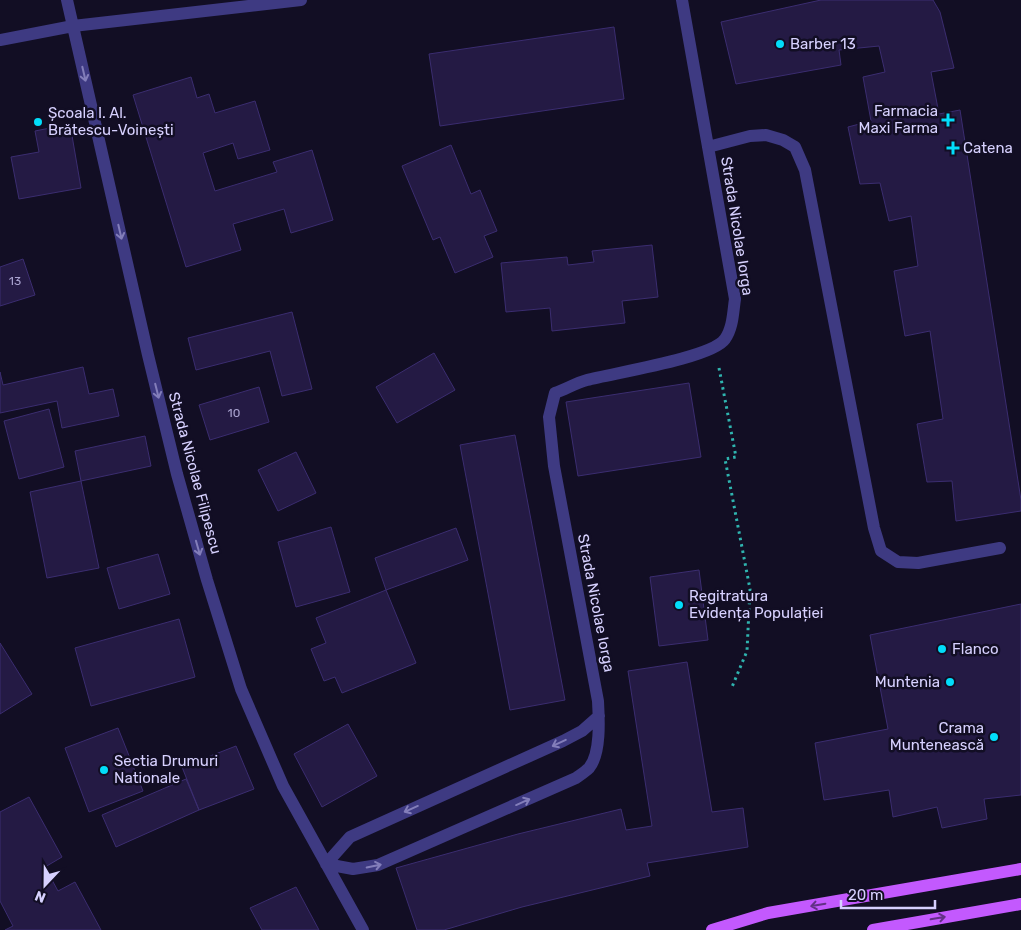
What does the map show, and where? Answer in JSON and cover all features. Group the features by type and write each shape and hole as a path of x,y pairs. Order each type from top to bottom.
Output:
{"main road":[{"path":"712,930 768,913 1021,869"},
{"path":"873,930 1021,904"}],"street":[{"name":"Strada Nicolae Filipescu","path":"67,0 177,474 240,688 282,786 363,930"},
{"path":"0,40 73,26 301,0"},
{"name":"Strada Nicolae Iorga","path":"599,716 554,466 549,417 556,393 585,381 685,358 715,348 725,340 732,322 735,299 682,0"},
{"path":"708,147 750,136 766,135 784,140 795,147 805,170 874,528 881,551 898,562 918,563 1000,548"},
{"path":"326,864 353,869 378,866 576,778 589,768 593,760 598,744 599,716"},
{"path":"326,864 350,837 563,741 582,731 599,716"}],"path":[{"path":"715,348 736,457 725,459 750,589 747,651 732,687"}],"building":[{"path":"821,0 933,0 940,12 954,68 931,72 939,114 960,110 1021,500 1021,511 956,521 952,481 927,482 917,424 943,419 930,331 905,336 894,271 918,266 911,216 889,221 880,183 860,184 848,127 871,121 863,77 885,72 879,46 839,50 841,65 736,84 721,22"},
{"path":"614,27 624,99 440,126 429,54"},
{"path":"191,77 197,98 209,94 215,113 255,101 270,150 238,159 233,143 203,153 215,191 277,172 273,162 312,150 333,220 291,233 284,209 233,224 241,250 186,267 133,95"},
{"path":"70,124 81,188 19,199 11,157 39,152 35,131"},
{"path":"451,145 471,194 480,190 497,231 484,236 493,257 455,273 440,237 433,240 402,166"},
{"path":"652,245 658,297 622,301 625,323 552,331 550,308 506,312 501,263 567,257 568,265 594,262 592,251"},
{"path":"23,259 35,295 0,306 0,267"},
{"path":"292,312 312,389 282,396 270,351 196,370 188,338"},
{"path":"434,353 455,390 397,423 376,387"},
{"path":"83,367 89,394 113,389 119,416 62,428 57,401 0,413 0,372 3,385"},
{"path":"689,383 701,457 578,476 566,402"},
{"path":"259,387 269,422 210,440 199,405"},
{"path":"49,409 64,467 19,479 4,421"},
{"path":"515,435 565,700 510,710 460,445"},
{"path":"145,436 151,466 81,481 75,451"},
{"path":"296,452 316,493 278,511 258,470"},
{"path":"81,481 99,568 47,578 30,492"},
{"path":"331,527 350,592 296,607 278,542"},
{"path":"456,528 468,560 386,590 375,558"},
{"path":"158,554 170,594 119,609 107,568"},
{"path":"699,570 708,640 659,646 650,577"},
{"path":"386,590 416,663 342,693 335,677 324,681 311,649 326,643 316,618"},
{"name":"Muntenia","path":"1021,604 1021,795 984,799 987,819 942,828 937,807 893,817 889,790 824,800 815,743 888,729 870,635"},
{"path":"179,619 195,677 91,706 75,648"},
{"path":"0,643 32,694 0,714"},
{"path":"687,662 712,812 743,808 748,847 647,863 650,876 522,907 444,930 417,930 396,868 518,834 621,809 626,830 652,826 628,671"},
{"path":"348,724 377,776 322,807 294,754"},
{"name":"Sectia Drumuri Nationale","path":"118,728 143,791 89,812 65,748"},
{"path":"236,746 254,789 199,810 182,767"},
{"path":"186,779 199,810 116,847 102,815"},
{"path":"29,797 62,857 45,867 58,891 75,882 101,930 5,930 13,926 0,901 0,812"},
{"path":"296,887 319,930 262,930 250,908"}],"place":[{"name":"Barber 13","path":"780,44"},
{"name":"Farmacia Maxi Farma","path":"948,120"},
{"name":"Școala I. Al. Brătescu-Voinești","path":"38,122"},
{"name":"Catena","path":"953,148"},
{"name":"Regitratura Evidența Populației","path":"679,605"},
{"name":"Flanco","path":"942,649"},
{"name":"Muntenia","path":"950,682"},
{"name":"Crama Muntenească","path":"994,737"},
{"name":"Sectia Drumuri Nationale","path":"104,770"}]}
